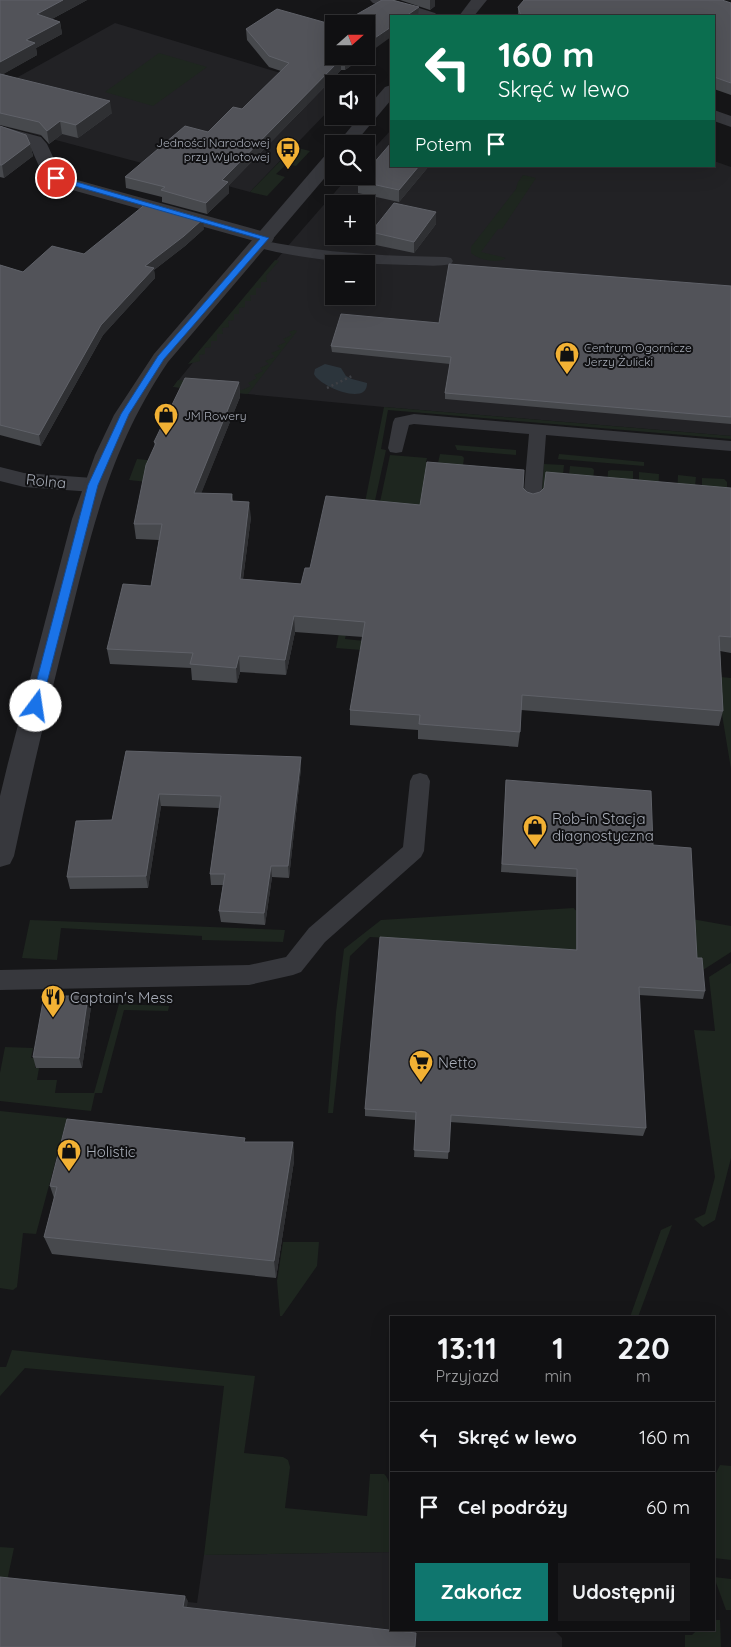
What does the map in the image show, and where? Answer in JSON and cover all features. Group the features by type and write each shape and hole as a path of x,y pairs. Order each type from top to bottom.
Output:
{"street":[{"path":"378,0 427,15"},
{"path":"467,15 479,0"},
{"path":"353,135 390,91"},
{"path":"715,115 731,122"},
{"path":"0,131 34,141 38,144 51,173 64,182 262,241"},
{"path":"0,856 21,764 93,485 125,414 154,368 325,167"},
{"name":"Rolna","path":"0,474 24,480 93,485"}],"lane":[{"path":"262,241 303,254 409,261 446,261"},
{"path":"396,448 401,422 407,420 731,446"},
{"path":"532,502 538,430"},
{"path":"0,980 249,975 293,965 317,935 413,851 420,781"}],"path":[{"path":"327,388 352,376"}],"shaded area":[{"path":"115,23 325,86 325,114 250,192 0,125 0,87"},
{"path":"159,53 207,67 153,106 105,92"},
{"path":"390,131 390,167 715,167 715,161 731,167 731,436 173,387 287,247 325,203 325,245 375,245 375,195 332,195 341,185 375,185 375,147"},
{"path":"294,147 310,151 296,166 287,164 276,174 285,177 267,196 250,192"},
{"path":"523,175 536,178 502,229 498,229 481,252 506,258 494,261 474,255 471,253 471,247 516,189"},
{"path":"275,260 279,261 266,276 267,282 261,282 261,288 256,288 256,295 250,295 251,301 245,301 245,307 239,308 239,314 234,314 234,320 228,321 229,327 222,328 223,334 217,334 217,341 211,341 211,347 205,348 205,354 199,355 200,361 188,364"},
{"path":"297,331 248,394 173,387 178,380 186,381 184,385 242,390 251,386 248,383 257,378 254,375 263,371 260,368 269,364 265,361 275,357 271,353 281,349 277,346 286,342 283,339 292,335 289,332"},
{"path":"325,364 341,368 346,376 367,383 365,390 352,394 325,384 314,374 315,369"},
{"path":"384,407 731,436 731,439 388,410 381,449 386,450 345,639 731,678 731,769 716,678 336,648"},
{"path":"455,445 516,450 516,455 457,450"},
{"path":"440,454 462,456 464,458 461,479 418,523 373,535 390,455 427,458 426,462 438,463"},
{"path":"559,454 644,462 644,466 558,459"},
{"path":"137,459 156,461 147,482 129,480"},
{"path":"544,464 564,465 563,475 569,475 570,466 592,468 594,470 592,491 541,502"},
{"path":"608,471 633,471 633,481 639,481 639,472 659,474 657,513 607,492"},
{"path":"678,475 696,477 695,486 702,487 702,478 724,479 727,482 727,503 676,514"},
{"path":"574,908 575,910 692,919 731,926 731,952 703,970 418,944 412,939 370,937 350,956 333,1113 328,1113 336,1012 344,949 381,920"},
{"path":"30,920 285,930 283,942 202,940 202,936 61,928 57,960 22,958"},
{"path":"731,963 731,1158 715,1220 703,1227 694,1219 705,1214 715,1177 694,1030 715,1031 709,977"},
{"path":"119,1004 169,1006 168,1011 124,1010 102,1093 95,1093 91,1111 0,1101 0,1073 5,1047 33,1048 31,1058 37,1057 35,1068 39,1068 37,1080 57,1080 55,1093 94,1093"},
{"path":"0,1111 67,1118 36,1234 23,1233 17,1287 13,1290 0,1288"},
{"path":"672,1225 638,1316 630,1316 661,1230"},
{"path":"283,1242 319,1242 317,1266 282,1316 280,1316 277,1281"},
{"path":"12,1350 255,1376 244,1453 283,1457 288,1460 290,1467 285,1508 367,1516 370,1474 384,1474 388,1479 390,1488 390,1552 204,1555 224,1386 25,1368 0,1396 0,1367 6,1367"},
{"path":"720,1465 731,1466 731,1560 715,1558 715,1475"},
{"path":"0,1547 14,1548 7,1581 0,1581"},
{"path":"390,1552 390,1631 555,1631 562,1638 562,1647 0,1647 0,1581 197,1603 204,1555"},
{"path":"715,1577 731,1579 731,1610 726,1610"},
{"path":"715,1620 720,1620 721,1647 685,1647 685,1635 692,1635 696,1631 715,1631"}],"building":[{"path":"0,0 63,0 37,14 60,22 26,40 35,43 0,62"},
{"path":"382,0 392,0 419,7 407,15 390,15 390,28 375,38 375,15 356,15"},
{"path":"524,0 722,0 731,3 731,83 715,77 715,15 521,15 518,7"},
{"path":"277,9 325,22 325,65 335,65 222,180 228,182 206,203 161,190 165,187 125,177 185,126 208,132 233,107 242,109 289,63 269,56 246,29"},
{"path":"0,74 110,101 76,125 60,121 47,131 39,122 0,113"},
{"path":"0,126 26,135 30,144 2,165 0,165"},
{"path":"390,144 390,167 418,167 399,190 375,185 375,162"},
{"path":"147,203 203,219 145,266 154,268 101,325 39,435 0,425 0,265 23,272 52,246 84,254"},
{"path":"394,203 436,212 414,242 375,233 375,227"},
{"path":"449,264 731,286 731,417 445,393 451,357 331,346 341,314 439,323"},
{"path":"185,378 239,382 194,493 232,494 231,501 249,502 240,579 301,584 305,568 310,568 326,496 420,505 427,462 524,470 523,488 533,494 540,492 544,488 546,472 731,488 731,637 719,636 723,711 522,695 520,732 419,724 420,715 350,710 365,622 294,616 285,660 239,656 236,668 190,664 193,653 107,649 123,584 151,586 162,524 134,524 146,465 156,443 154,442"},
{"path":"126,751 301,757 288,866 271,866 264,913 219,911 225,874 210,874 221,796 159,794 146,876 67,877 76,821 112,820"},
{"path":"506,780 651,791 653,845 691,848 697,958 702,958 705,991 639,987 646,1128 451,1115 449,1152 414,1150 416,1112 365,1109 380,937 577,950 577,869 502,864"},
{"path":"44,996 88,996 79,1058 33,1057"},
{"path":"67,1119 245,1138 244,1142 293,1142 274,1261 44,1237 57,1187 50,1186"},
{"path":"0,1577 185,1596 183,1607 416,1633 415,1647 0,1647"}],"place":[{"name":"Jedności Narodowej przy Wylotowej","path":"288,170"},
{"name":"Centrum Ogornicze Jerzy Żulicki","path":"567,375"},
{"name":"JM Rowery","path":"166,436"},
{"name":"Rob-in Stacja diagnostyczna","path":"535,848"},
{"name":"Captain's Mess","path":"53,1018"},
{"name":"Netto","path":"421,1083"},
{"name":"Holistic","path":"69,1172"}],"route":[{"path":"36,706 93,485 125,414 161,358 224,283 265,238 64,182 56,178"}]}
